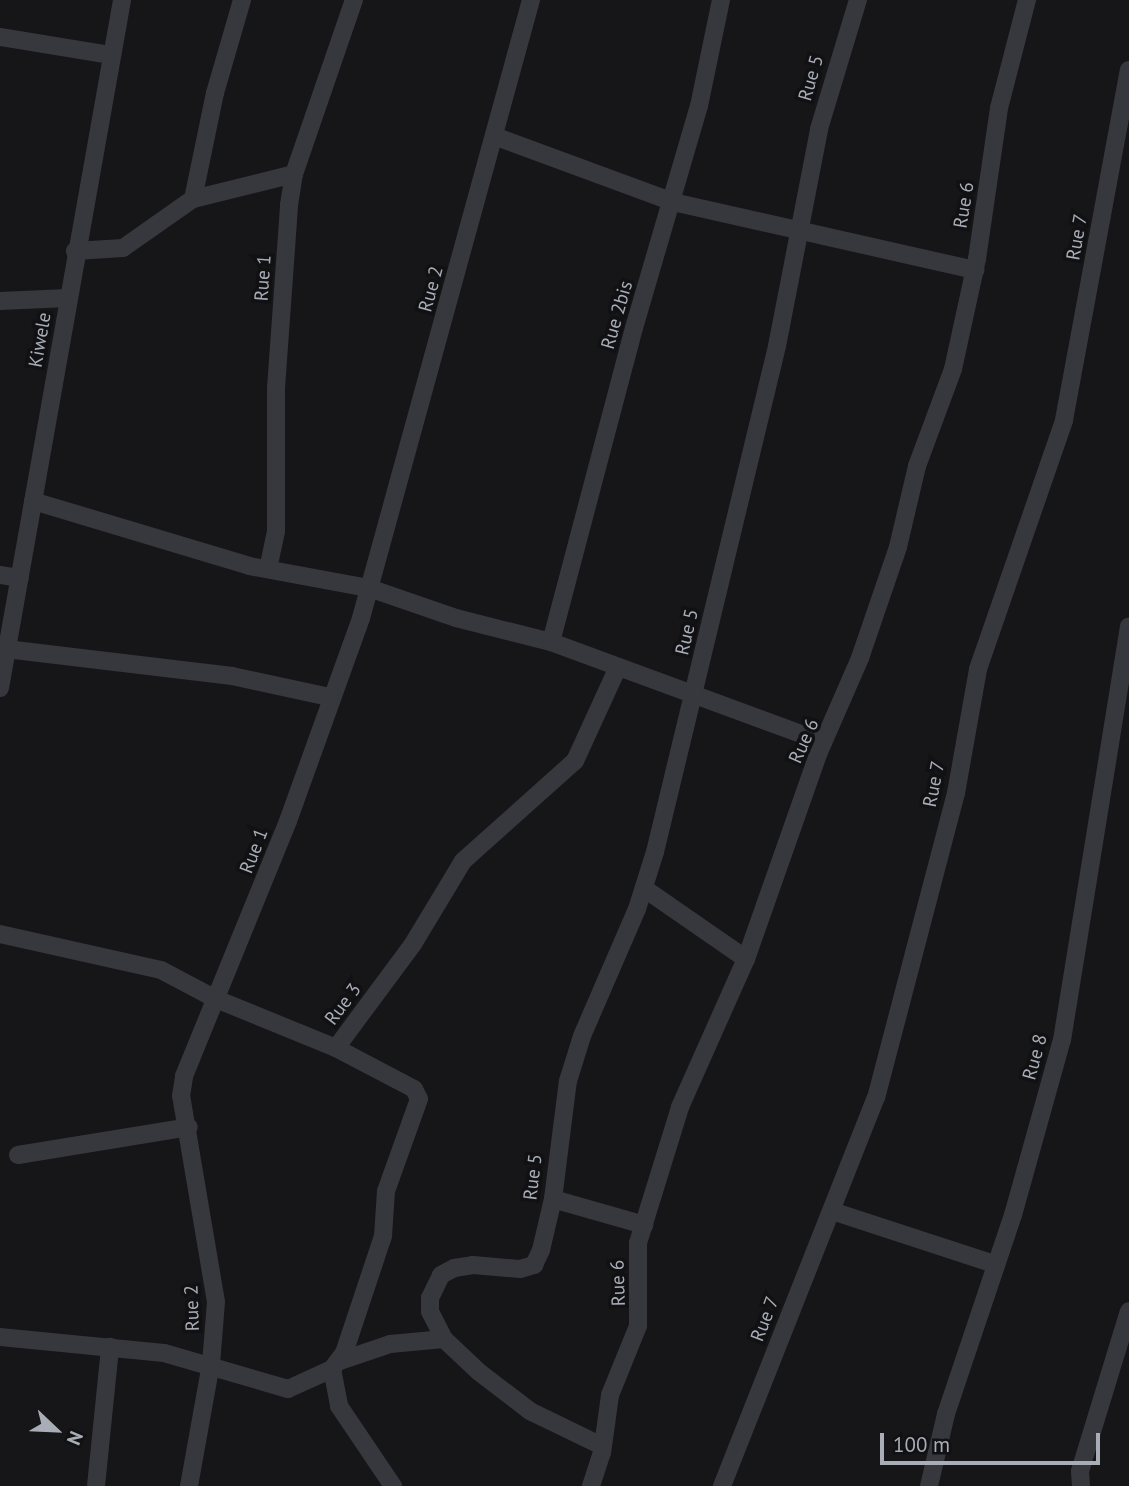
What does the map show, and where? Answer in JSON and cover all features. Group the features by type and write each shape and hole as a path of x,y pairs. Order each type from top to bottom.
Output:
{"street":[{"name":"Kiwele","path":"0,688 75,251 122,0"},
{"path":"193,199 215,93 242,0"},
{"name":"Rue 1","path":"268,569 275,531 276,388 294,174 354,0"},
{"name":"Rue 2","path":"369,588 531,0"},
{"name":"Rue 2bis","path":"551,642 634,327 673,202 722,0"},
{"name":"Rue 5","path":"444,1339 430,1312 433,1285 441,1275 473,1265 520,1269 534,1265 553,1199 568,1081 645,889 777,346 829,87 858,0"},
{"name":"Rue 6","path":"591,1486 602,1446 610,1395 638,1326 638,1250 680,1107 746,959 823,742 860,658 898,547 917,466 953,369 975,270 999,108 1027,0"},
{"path":"0,37 110,55"},
{"name":"Rue 7","path":"722,1486 876,1098 957,793 978,669 1064,420 1129,71"},
{"path":"494,136 673,202 975,270"},
{"path":"75,251 123,248 193,199 294,174"},
{"path":"0,301 68,298"},
{"path":"33,501 268,569 369,588 551,642 823,742"},
{"path":"0,575 20,579"},
{"name":"Rue 1","path":"189,1127 182,1088 288,821 369,588"},
{"name":"Rue 8","path":"929,1486 946,1414 994,1264 1013,1215 1062,1040 1129,626"},
{"path":"6,649 232,676 329,697"},
{"name":"Rue 3","path":"336,1365 383,1236 386,1191 419,1099 409,1086 336,1048 412,944 463,861 575,761 618,667"},
{"path":"645,889 746,959"},
{"path":"0,934 161,970 216,999 336,1048"},
{"path":"18,1155 189,1127"},
{"name":"Rue 2","path":"189,1127 216,1302 211,1364 189,1486"},
{"path":"553,1199 644,1225"},
{"path":"832,1211 994,1264"},
{"path":"1081,1486 1080,1471 1129,1311"},
{"path":"0,1338 164,1353 211,1364 281,1388 296,1387 336,1365 390,1344 444,1339 530,1411 602,1446"},
{"path":"96,1486 110,1347"},
{"path":"336,1365 339,1406 393,1486"}]}
